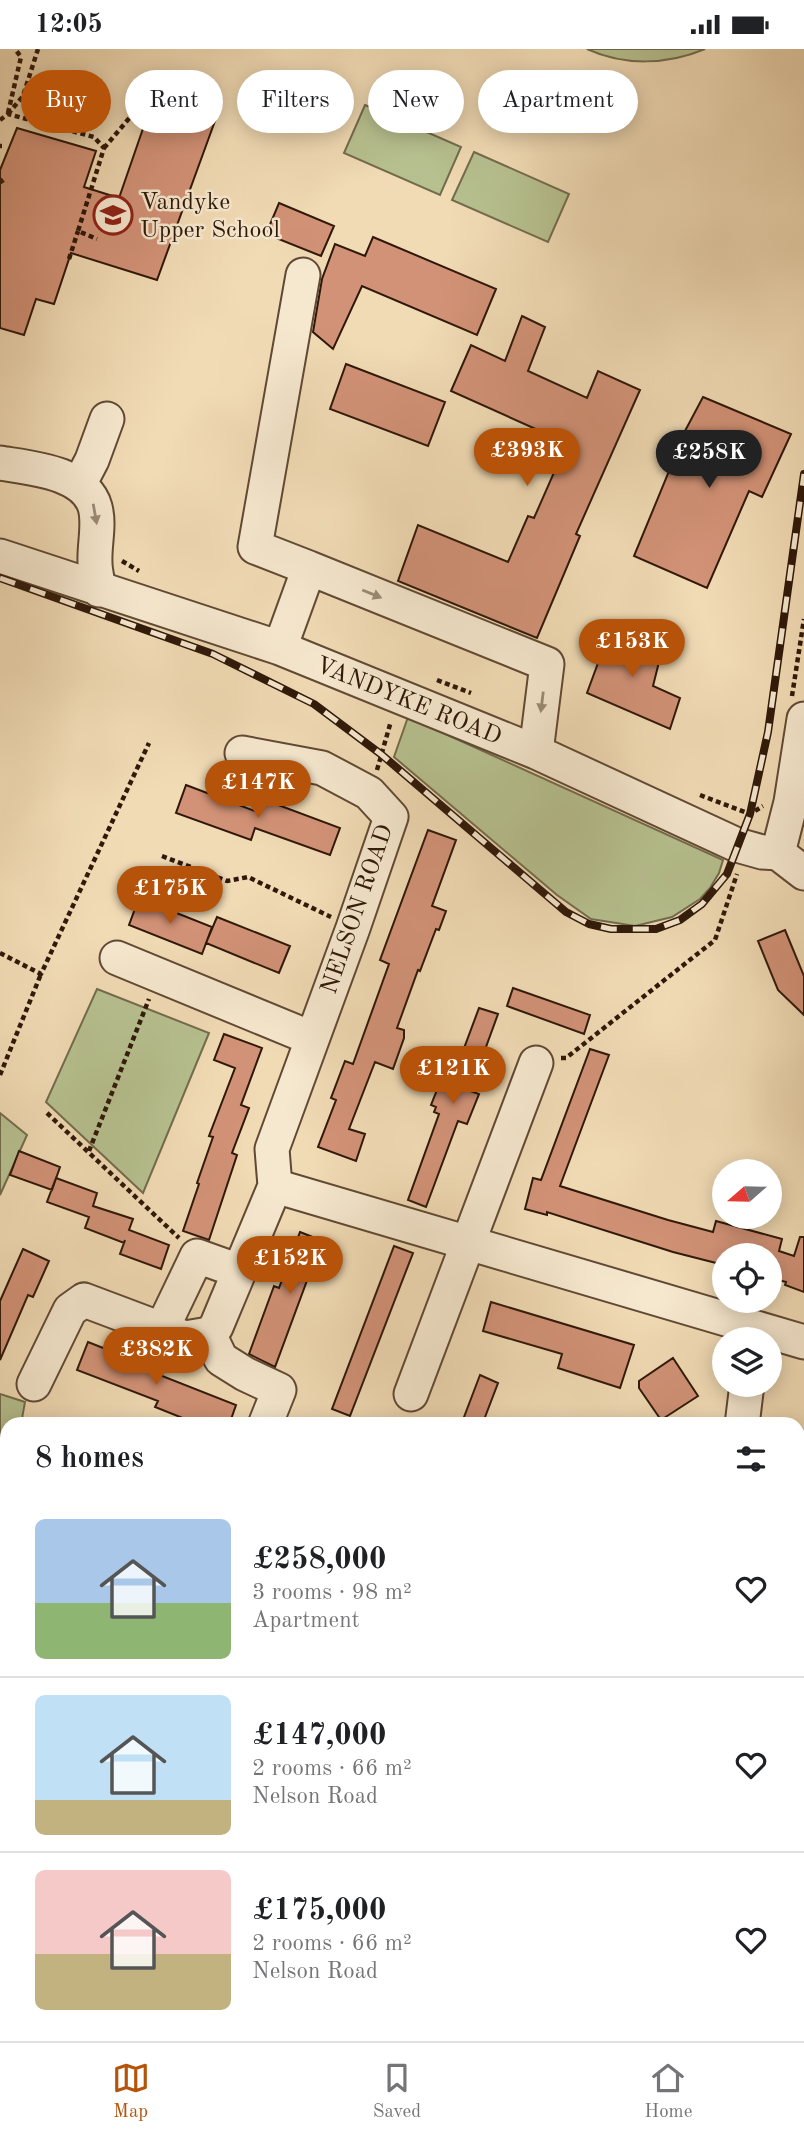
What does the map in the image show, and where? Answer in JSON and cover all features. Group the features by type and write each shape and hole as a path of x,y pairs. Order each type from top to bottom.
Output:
{"street":[{"path":"303,275 255,547 547,664 536,752"},
{"path":"79,485 92,460 107,419"},
{"path":"0,463 61,475 79,485 95,506 97,530 94,562 99,590"},
{"name":"VANDYKE ROAD","path":"0,556 280,648 536,752 746,847 778,853 804,873"},
{"path":"280,648 309,568"},
{"path":"778,853 793,790 798,710"},
{"name":"NELSON ROAD","path":"209,1334 216,1327 275,1186 272,1149 391,817 369,793 322,768 242,753"},
{"path":"117,958 311,1038"},
{"path":"411,1394 536,1063"},
{"path":"275,1186 736,1327"},
{"path":"162,1329 198,1256 239,1272"},
{"path":"34,1384 70,1310 84,1300 185,1338 209,1334 221,1359 279,1390 268,1417"},
{"path":"782,1338 804,1342"},
{"path":"743,1417 745,1397"}],"path":[{"path":"8,114 21,57 15,49"},
{"path":"0,120 23,96 38,49"},
{"path":"8,114 94,137 104,148"},
{"path":"69,259 104,148 125,123"},
{"path":"78,231 97,239"},
{"path":"112,555 144,574"},
{"path":"798,710 804,619"},
{"path":"429,678 447,682 482,698"},
{"path":"369,793 391,719"},
{"path":"0,1075 41,974 149,743"},
{"path":"698,794 750,814 770,802"},
{"path":"536,1063 566,1058 715,940 746,847"},
{"path":"162,856 227,881 248,877 353,928"},
{"path":"0,953 41,974"},
{"path":"89,1151 159,975"},
{"path":"47,1113 198,1256"}],"green space":[{"path":"587,49 705,49 661,61 631,61 601,55"},
{"path":"365,105 368,106 368,133 429,133 461,147 440,195 344,153"},
{"path":"474,152 569,194 548,242 452,200"},
{"path":"408,717 723,860 719,873 700,899 672,917 635,926 591,919 557,895 394,757"},
{"path":"97,989 209,1033 143,1193 46,1102"},
{"path":"0,1113 27,1135 0,1195"},
{"path":"0,1394 25,1402 22,1417 0,1417"}],"building":[{"path":"17,128 21,129 21,133 34,133 96,151 84,187 119,198 141,133 211,133 157,280 71,253 54,304 36,299 24,335 0,328 0,170"},
{"path":"279,203 334,226 321,256 266,234"},
{"path":"373,237 496,289 477,335 362,286 333,349 313,332 322,279 335,244 365,256"},
{"path":"522,316 545,327 528,371 587,398 598,371 640,390 576,534 580,536 537,638 398,581 418,525 508,562 528,516 534,518 567,443 451,391 471,345 505,361"},
{"path":"346,364 445,402 428,446 330,409"},
{"path":"703,397 791,434 762,497 749,491 707,588 634,556 679,447 677,446"},
{"path":"612,625 644,638 641,648 660,658 653,686 680,698 670,729 587,693"},
{"path":"186,785 260,813 265,800 340,828 330,855 255,828 251,840 176,813"},
{"path":"428,830 456,840 432,906 446,911 420,971 418,970 397,1028 404,1030 404,1038 393,1069 375,1062 349,1129 365,1134 356,1161 318,1147 336,1100 331,1098 345,1061 353,1064 389,964 380,960"},
{"path":"139,898 212,927 202,954 129,925"},
{"path":"217,917 290,946 279,973 206,943"},
{"path":"785,930 804,976 804,1015 778,990 758,941"},
{"path":"513,988 590,1015 584,1034 507,1006"},
{"path":"479,1008 498,1014 470,1091 479,1094 467,1124 458,1121 426,1207 408,1200 439,1114 434,1112 436,1107 431,1105 441,1080 451,1083"},
{"path":"224,1034 262,1048 241,1105 249,1108 232,1153 237,1155 209,1240 183,1231 213,1137 209,1136 235,1068 214,1060"},
{"path":"590,1049 609,1055 560,1186 713,1232 714,1229 745,1229 782,1239 781,1243 712,1243 712,1262 673,1252 547,1212 547,1215 525,1209 533,1178 541,1180"},
{"path":"19,1151 60,1167 52,1190 10,1175"},
{"path":"56,1178 97,1193 93,1206 133,1219 129,1230 169,1245 161,1269 120,1254 124,1243 85,1228 89,1217 47,1202"},
{"path":"300,1232 338,1247 328,1273 312,1267 275,1367 249,1354 274,1286 279,1288"},
{"path":"800,1237 804,1237 804,1292 785,1285 786,1282 782,1281 782,1252 794,1256"},
{"path":"394,1246 413,1253 350,1416 332,1409"},
{"path":"23,1249 49,1261 33,1297 28,1295 0,1360 0,1301"},
{"path":"491,1302 634,1345 620,1388 558,1368 562,1354 483,1331"},
{"path":"88,1342 159,1370 157,1374 236,1405 232,1417 180,1417 155,1407 158,1401 77,1370"},
{"path":"673,1358 698,1396 666,1417 659,1417 639,1388 639,1381"},
{"path":"480,1375 498,1383 485,1417 464,1417"}],"railway":[{"path":"0,578 213,654 314,704 382,755 566,912 589,924 611,929 656,929 680,920 702,904 727,874 750,814 768,732 804,474"}],"place":[{"name":"Vandyke Upper School","path":"113,215"}]}
